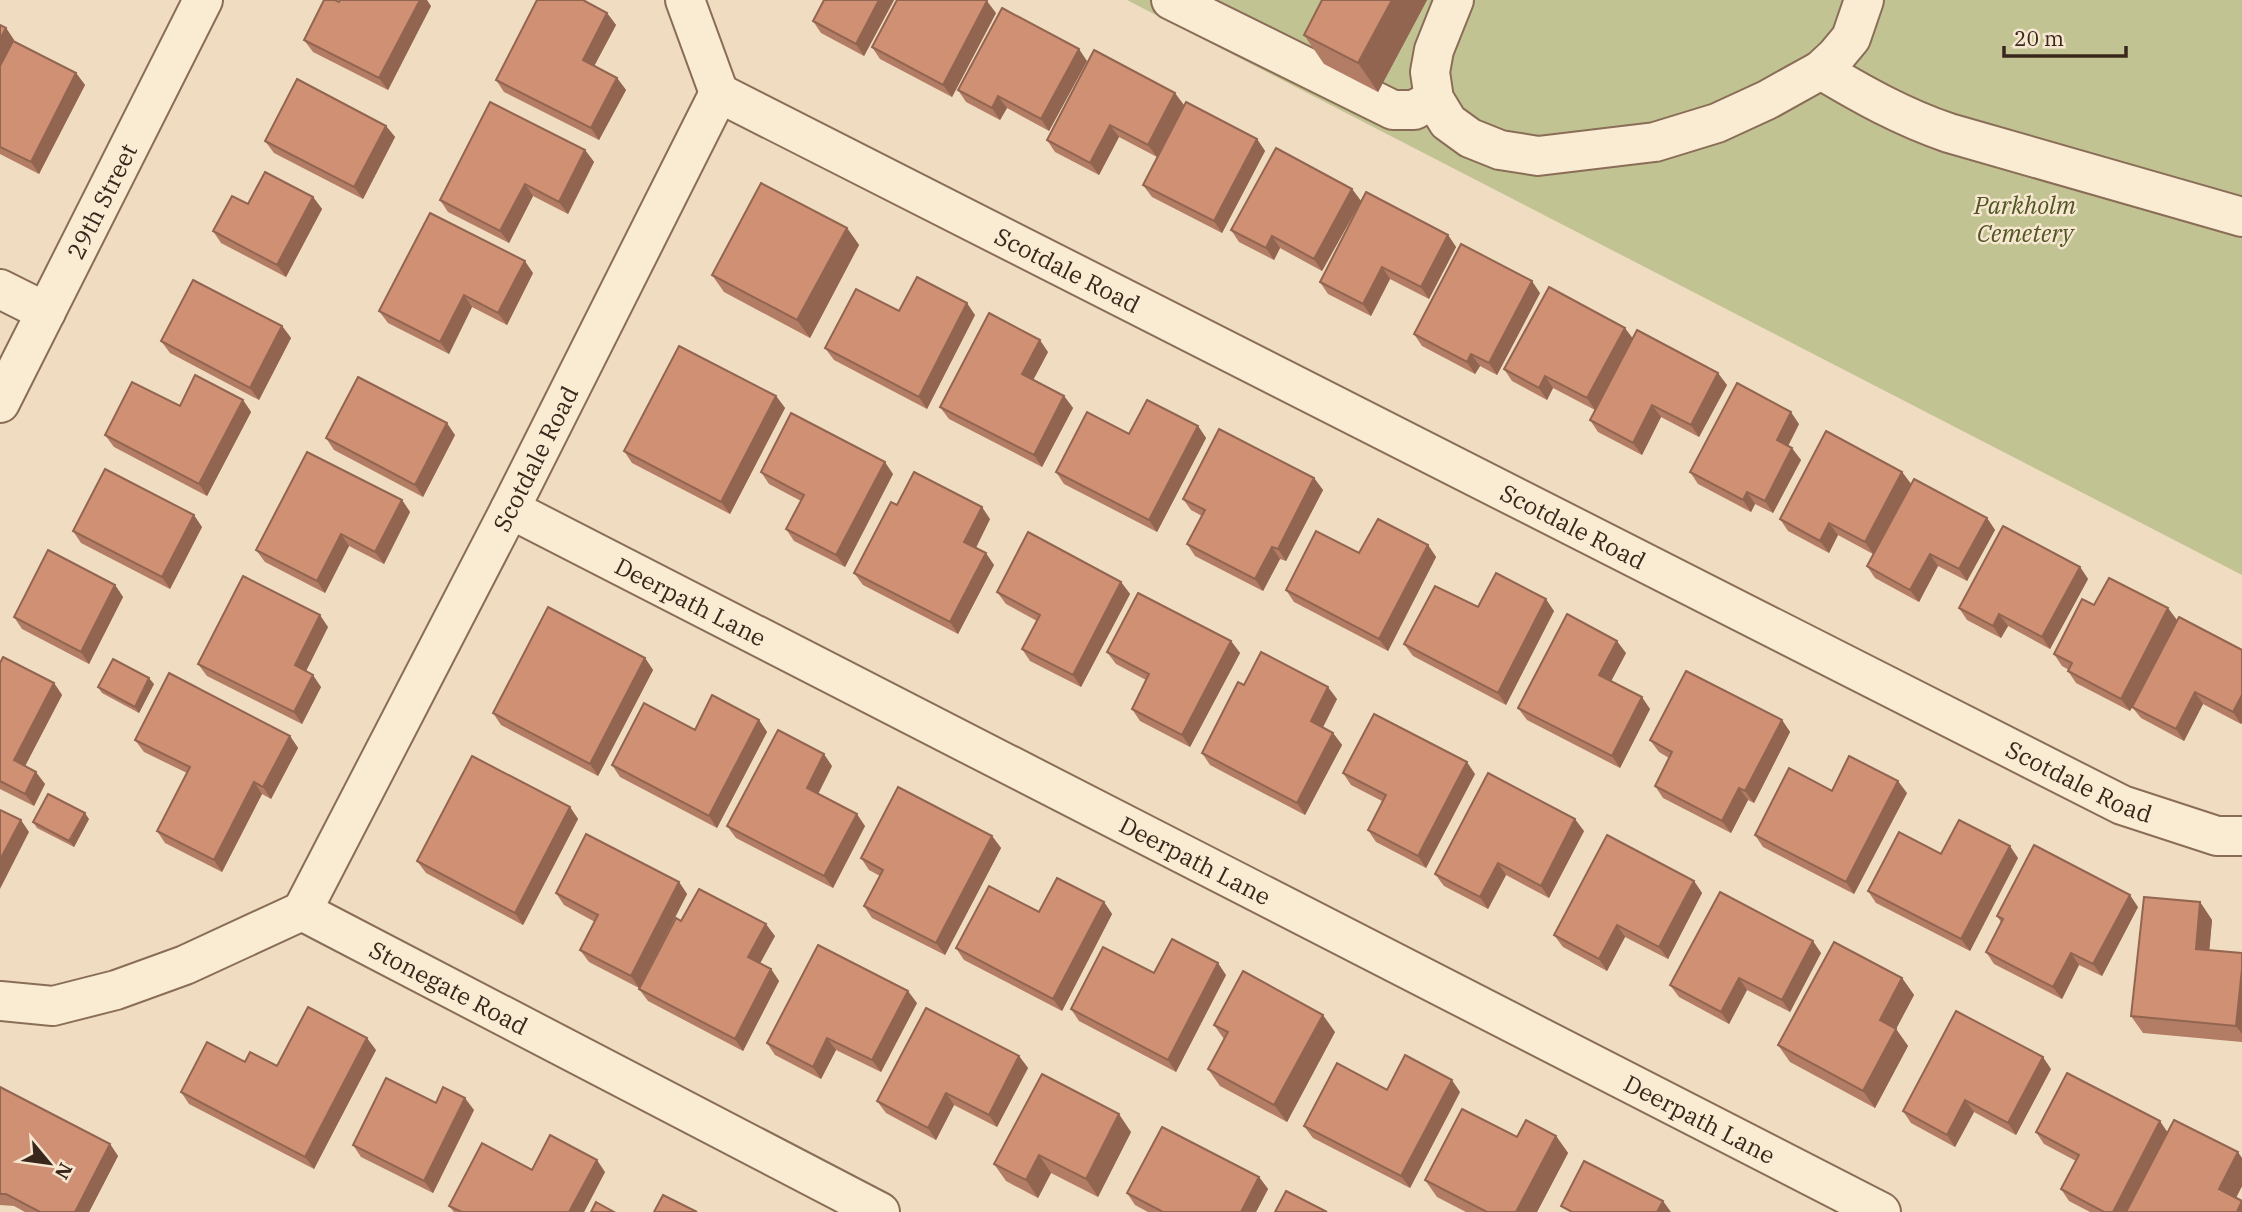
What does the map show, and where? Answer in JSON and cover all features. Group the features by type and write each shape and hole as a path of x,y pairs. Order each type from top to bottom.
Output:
{"street":[{"name":"29th Street","path":"0,403 203,0"},
{"path":"685,0 719,93"},
{"path":"1171,0 1393,110 1414,110 1434,99"},
{"path":"1454,0 1434,50 1430,72 1434,99 1448,122 1470,138 1500,150 1538,156 1655,142 1717,123 1767,100 1821,70 1836,56 1851,38 1864,0"},
{"path":"1821,70 1878,104 1949,133 2242,217"},
{"name":"Scotdale Road","path":"302,911 510,509 719,93 2122,805 2217,836 2242,836"},
{"path":"0,289 46,312"},
{"name":"Deerpath Lane","path":"510,509 1881,1212"},
{"path":"0,1001 53,1006 116,990 185,965 302,911"},
{"name":"Stonegate Road","path":"302,911 880,1212"}],"green space":[{"name":"Parkholm Cemetery","path":"1127,0 2242,0 2242,575"}],"building":[{"path":"324,0 420,0 379,78 304,40"},
{"path":"537,0 583,0 607,13 583,60 617,78 591,128 496,80"},
{"path":"824,0 879,0 856,44 813,21"},
{"path":"897,0 987,1 943,85 872,47"},
{"path":"1322,0 1392,0 1358,63 1304,35"},
{"path":"1002,8 1079,49 1041,119 998,96 992,108 958,90"},
{"path":"0,25 6,28 0,39"},
{"path":"13,41 76,73 31,162 0,147 0,66"},
{"path":"1094,50 1175,93 1148,145 1110,125 1090,163 1047,140"},
{"path":"297,79 386,126 354,187 265,141"},
{"path":"490,102 585,150 559,202 525,184 500,231 440,200"},
{"path":"1186,102 1257,139 1214,221 1143,185"},
{"path":"1276,148 1352,189 1314,259 1272,236 1266,248 1231,230"},
{"path":"265,172 313,197 277,265 213,231 232,196 248,204"},
{"path":"761,183 847,228 797,320 712,275"},
{"path":"1366,192 1448,235 1421,287 1382,267 1363,304 1320,282"},
{"path":"430,213 525,261 498,313 464,295 440,342 379,311"},
{"path":"1461,244 1532,281 1489,363 1471,354 1467,362 1414,334"},
{"path":"917,277 967,303 919,397 825,348 856,289 899,311"},
{"path":"193,280 282,326 250,388 161,341"},
{"path":"1549,287 1625,328 1587,398 1545,376 1539,388 1504,369"},
{"path":"989,313 1040,340 1022,374 1064,396 1034,455 940,407"},
{"path":"1637,330 1718,373 1691,425 1652,405 1633,443 1590,420"},
{"path":"679,346 776,396 721,502 624,451"},
{"path":"195,375 243,400 199,484 105,435 132,382 180,406"},
{"path":"358,377 447,423 415,485 326,438"},
{"path":"1737,383 1791,412 1777,440 1792,448 1765,501 1747,492 1743,500 1690,472"},
{"path":"1147,400 1198,426 1149,520 1056,472 1087,412 1129,434"},
{"path":"791,413 885,462 836,555 786,529 804,495 761,472"},
{"path":"1219,429 1314,478 1278,549 1272,547 1255,579 1187,544 1205,510 1183,499"},
{"path":"1826,431 1902,472 1865,542 1829,523 1820,541 1780,519"},
{"path":"307,452 402,500 375,552 341,534 317,581 256,550"},
{"path":"105,469 194,515 162,577 73,531"},
{"path":"914,472 982,507 964,542 986,553 950,622 854,573 891,502 897,505"},
{"path":"1914,479 1987,518 1959,569 1930,554 1910,590 1867,566"},
{"path":"1378,519 1428,545 1379,639 1286,590 1316,531 1359,553"},
{"path":"2003,526 2080,567 2042,637 1999,614 1993,626 1959,608"},
{"path":"1028,532 1121,582 1073,675 1022,649 1040,615 997,592"},
{"path":"48,550 115,585 81,652 14,617"},
{"path":"1496,573 1546,599 1498,693 1404,644 1435,586 1478,607"},
{"path":"243,576 320,615 295,665 313,675 294,712 198,664"},
{"path":"2109,578 2168,608 2121,699 2068,671 2072,663 2054,654 2082,599 2094,605"},
{"path":"1138,593 1231,641 1182,735 1132,709 1149,674 1107,652"},
{"path":"548,607 645,658 590,764 493,713"},
{"path":"1567,614 1617,641 1599,675 1642,697 1612,756 1518,708"},
{"path":"2179,617 2242,650 2242,695 2233,712 2195,692 2176,729 2132,707"},
{"path":"1261,652 1328,687 1311,721 1333,733 1297,803 1202,753 1238,682 1244,685"},
{"path":"3,657 54,683 14,760 36,772 25,794 0,781 0,663"},
{"path":"113,659 149,678 135,707 98,687"},
{"path":"1686,671 1782,720 1745,791 1739,788 1722,821 1655,786 1672,752 1650,740"},
{"path":"169,673 290,736 263,787 254,782 214,860 157,831 190,767 135,740"},
{"path":"712,695 759,720 709,816 612,765 644,703 695,730"},
{"path":"1374,714 1467,762 1418,856 1368,830 1386,795 1343,773"},
{"path":"778,730 824,754 807,788 857,814 824,876 727,826"},
{"path":"472,756 570,807 515,913 417,861"},
{"path":"1849,756 1898,781 1846,882 1755,835 1789,768 1832,791"},
{"path":"1488,773 1575,819 1541,886 1498,863 1480,897 1435,874"},
{"path":"898,787 992,836 936,943 864,906 883,870 861,858"},
{"path":"48,794 85,813 69,841 33,822"},
{"path":"0,810 21,820 0,860"},
{"path":"1959,820 2010,846 1961,939 1868,891 1899,832 1941,854"},
{"path":"586,834 679,882 631,976 580,950 598,915 556,893"},
{"path":"1607,835 1694,881 1659,947 1617,925 1599,959 1554,935"},
{"path":"2034,845 2130,895 2093,964 2071,953 2053,987 1986,952 2003,919 1997,916"},
{"path":"1057,878 1104,902 1053,999 956,948 989,886 1039,912"},
{"path":"699,889 766,924 748,957 771,969 735,1039 639,989 676,918 681,921"},
{"path":"1720,892 1813,941 1782,1000 1739,978 1721,1012 1670,985"},
{"path":"2144,897 2200,902 2196,949 2242,953 2236,1026 2131,1016"},
{"path":"1172,939 1218,963 1168,1060 1071,1009 1103,947 1154,973"},
{"path":"1834,942 1902,978 1880,1020 1896,1029 1863,1091 1778,1045"},
{"path":"818,945 908,991 872,1060 827,1038 813,1067 767,1043"},
{"path":"1243,971 1323,1015 1274,1105 1208,1069 1228,1032 1214,1025"},
{"path":"308,1007 367,1038 305,1157 181,1092 207,1042 245,1062 250,1052 277,1066"},
{"path":"926,1008 1019,1056 989,1115 946,1093 928,1128 877,1101"},
{"path":"1956,1011 2043,1057 2008,1123 1965,1100 1947,1135 1903,1111"},
{"path":"1405,1055 1452,1080 1401,1176 1304,1126 1337,1063 1387,1090"},
{"path":"2067,1073 2160,1121 2113,1212 2104,1212 2061,1189 2079,1155 2036,1132"},
{"path":"1042,1074 1119,1114 1086,1179 1039,1155 1026,1180 994,1164"},
{"path":"386,1078 436,1103 443,1087 465,1098 424,1181 353,1145"},
{"path":"0,1087 110,1144 75,1212 40,1212 6,1194 0,1194"},
{"path":"1462,1109 1517,1137 1526,1120 1556,1136 1516,1212 1487,1212 1425,1180"},
{"path":"2174,1120 2238,1152 2219,1189 2242,1201 2237,1212 2126,1212"},
{"path":"1162,1127 1259,1177 1241,1212 1163,1212 1127,1193"},
{"path":"550,1135 597,1160 569,1212 462,1212 449,1206 482,1143 532,1170"},
{"path":"1584,1161 1663,1201 1657,1212 1572,1212 1561,1206"},
{"path":"1286,1191 1327,1212 1275,1212"},
{"path":"663,1195 697,1212 654,1212"},
{"path":"596,1202 614,1212 591,1212"}]}
